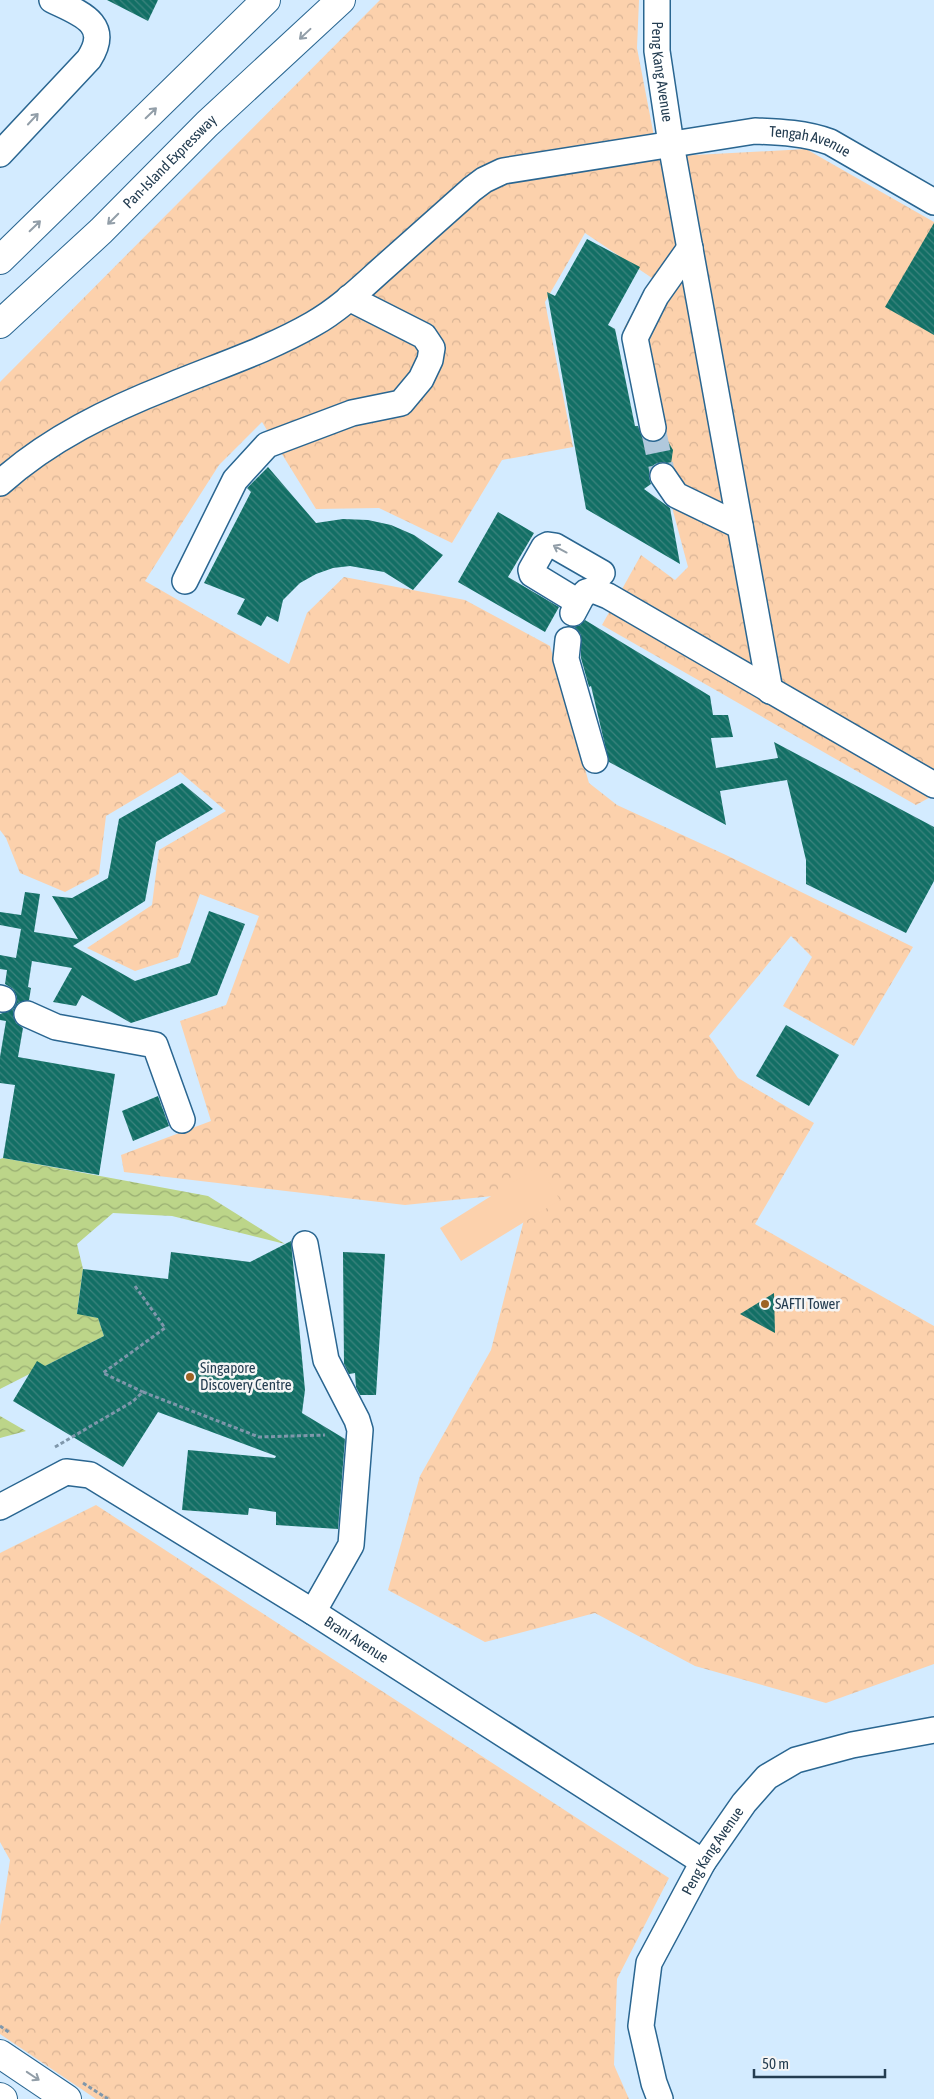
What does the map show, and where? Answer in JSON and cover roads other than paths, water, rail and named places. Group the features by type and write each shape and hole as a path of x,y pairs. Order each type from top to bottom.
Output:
{"main road":[{"path":"0,260 266,0"},
{"name":"Pan-Island Expressway","path":"0,324 101,231 207,124 340,0"},
{"path":"0,2054 67,2099"}],"lane":[{"path":"0,154 89,59 97,46 97,34 87,17 52,0"},
{"name":"Peng Kang Avenue","path":"658,0 657,51 671,144 770,691"},
{"name":"Tengah Avenue","path":"0,483 20,465 49,444 94,419 169,386 240,360 314,324 349,298 484,180 503,171 755,131 793,132 816,136 830,142 934,202"},
{"path":"654,428 635,338 656,296 690,248"},
{"path":"184,581 235,480 267,445 352,413 401,403 421,379 430,360 432,348 424,336 349,298"},
{"path":"663,476 676,495 740,526"},
{"path":"602,573 555,546 548,545 544,547 531,570 532,574 576,608 586,592 593,590 608,596 934,785"},
{"path":"568,640 566,659 595,760"},
{"path":"26,1014 56,1027 154,1045 182,1120"},
{"path":"305,1244 326,1360 357,1420 360,1430 351,1545 313,1612"},
{"name":"Brani Avenue","path":"0,1507 66,1472 90,1475 313,1612 703,1862"},
{"name":"Peng Kang Avenue","path":"660,2099 654,2083 640,2026 650,1963 703,1862 744,1803 767,1777 796,1760 852,1745 934,1730"}],"water":[{"path":"3,1158 208,1196 285,1244 172,1216 113,1213 77,1244 83,1269 77,1313 98,1318 104,1336 0,1389 0,1159"},
{"path":"0,1416 26,1431 0,1438"}],"tunnel":[{"path":"653,428 663,476"}],"place":[{"name":"SAFTI Tower","path":"765,1304"},
{"name":"Singapore Discovery Centre","path":"190,1377"}]}
